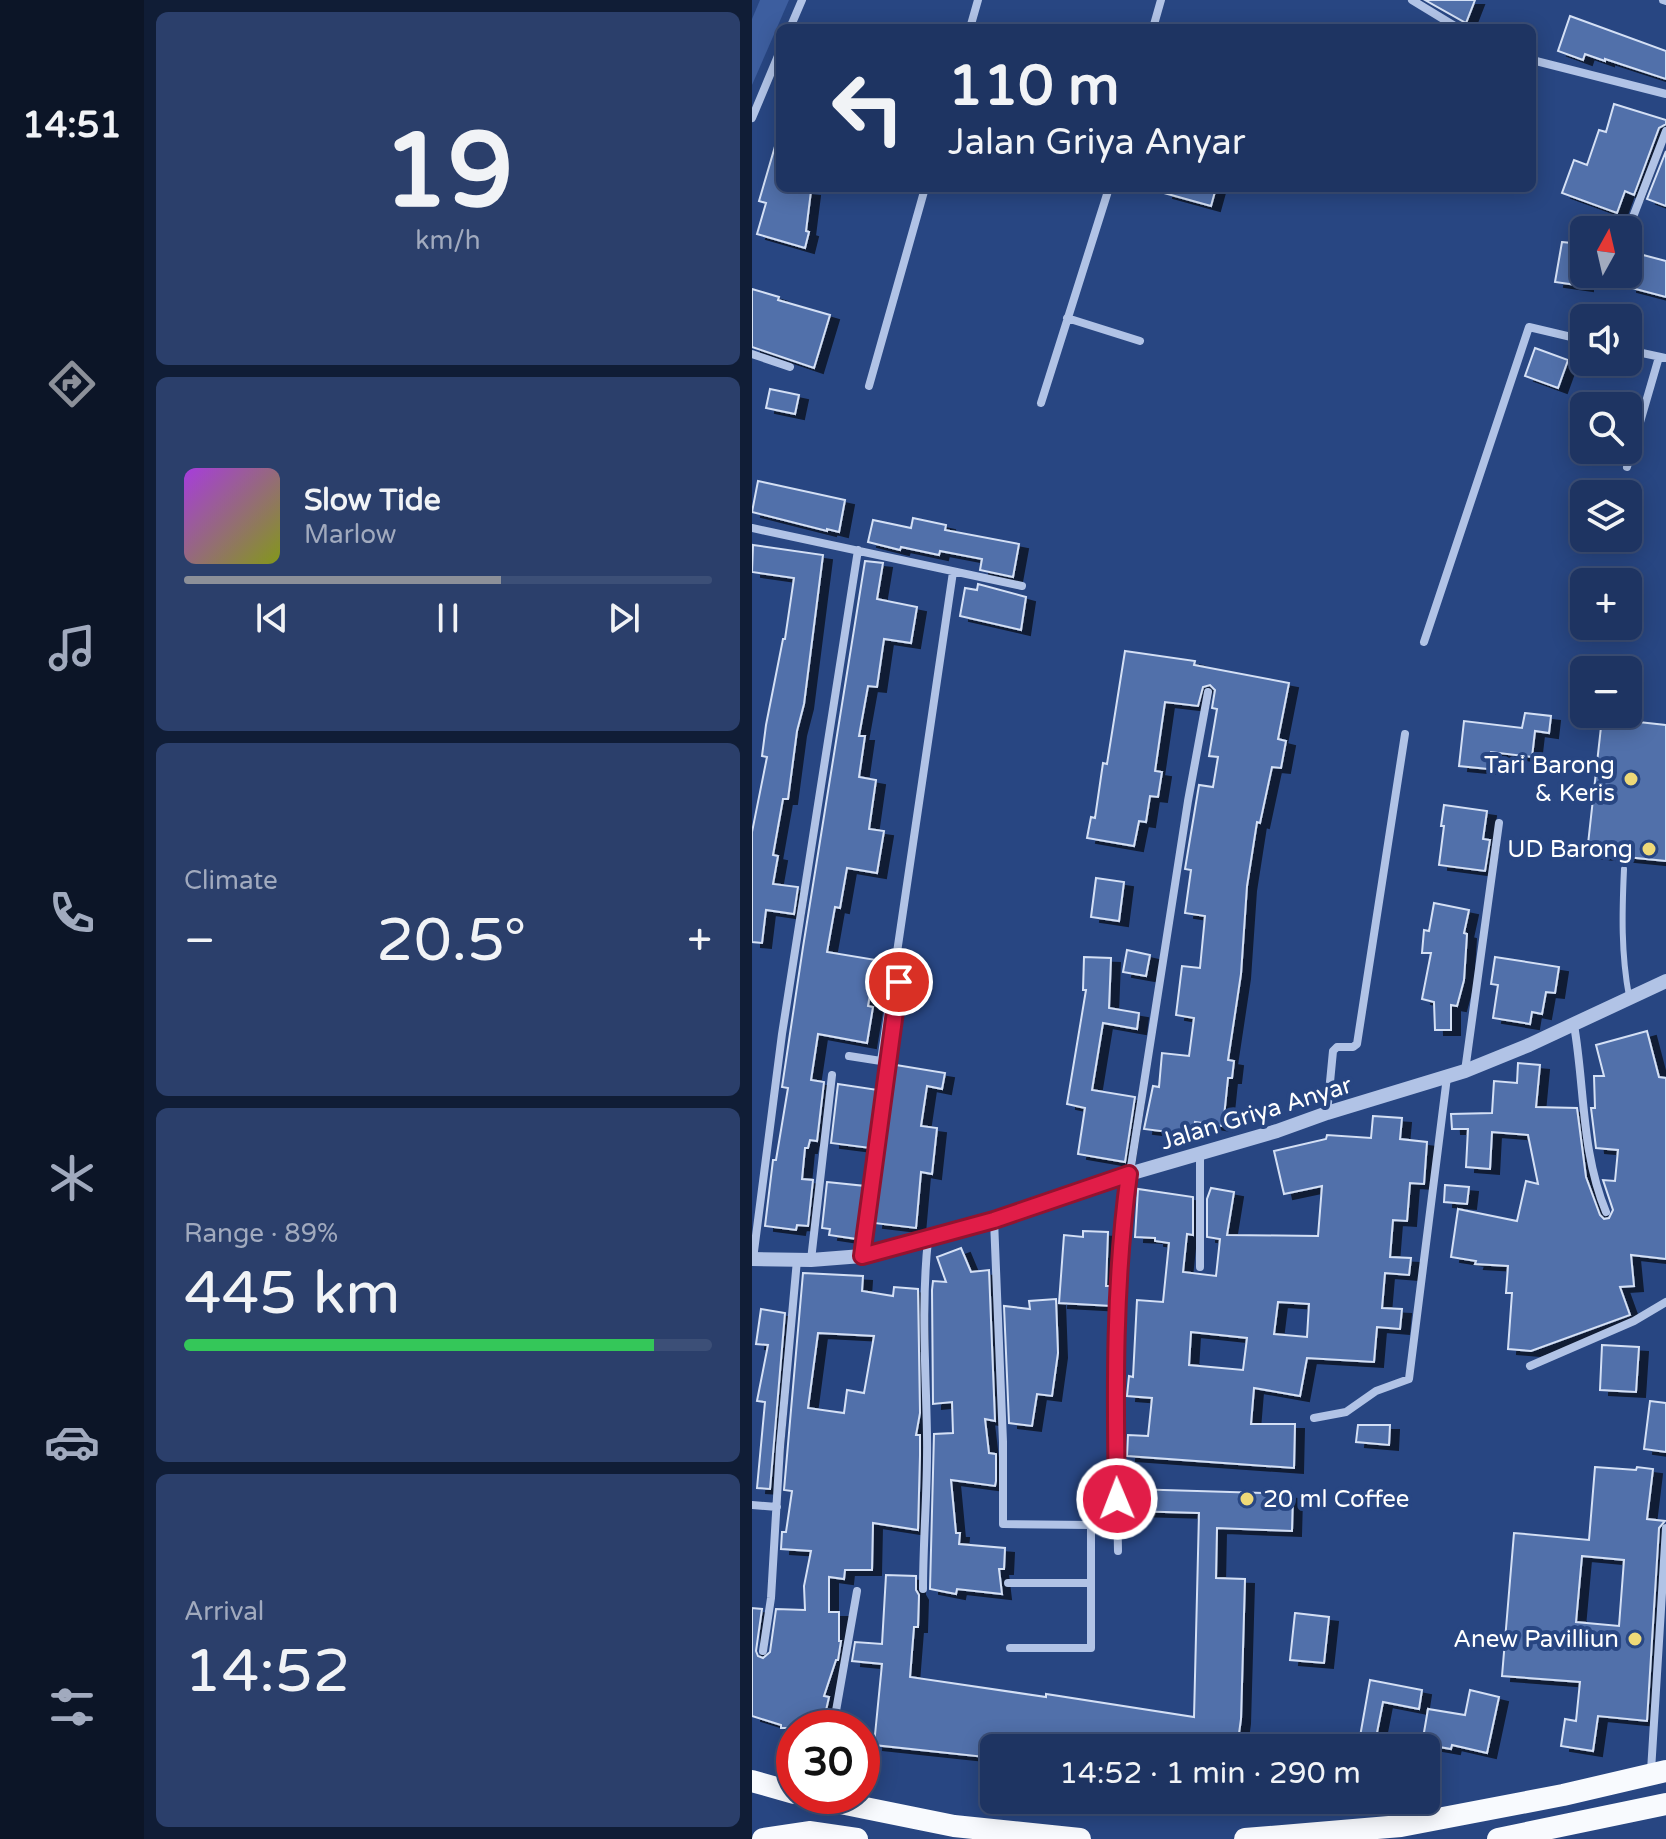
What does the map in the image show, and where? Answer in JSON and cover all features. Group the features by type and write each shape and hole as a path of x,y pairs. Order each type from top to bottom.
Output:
{"highway":[{"path":"1245,1839 1401,1826 1659,1773"},
{"path":"752,1781 776,1788"},
{"path":"1498,1839 1666,1804"},
{"path":"880,1810 954,1826 1080,1839"},
{"path":"763,1839 809,1832 857,1839"}],"street":[{"path":"792,24 802,0"},
{"path":"971,24 978,0"},
{"path":"1154,24 1161,0"},
{"path":"1412,0 1451,24"},
{"path":"752,118 776,61"},
{"path":"1536,61 1666,94"},
{"path":"1633,216 1666,131"},
{"path":"869,386 924,192"},
{"path":"1041,403 1108,192"},
{"path":"1067,318 1140,341"},
{"path":"1424,642 1529,327 1570,337"},
{"path":"1627,467 1662,358 1642,353"},
{"path":"752,354 790,367"},
{"path":"752,528 1022,586"},
{"path":"753,1259 782,1034 858,550"},
{"path":"849,1056 881,1061 953,572"},
{"path":"1118,1551 1115,1390 1122,1224 1208,692"},
{"path":"1327,1113 1333,1051 1337,1047 1357,1044 1405,734"},
{"path":"1465,1071 1499,823"},
{"path":"862,1256 901,975"},
{"name":"Jalan Griya Anyar","path":"753,1259 804,1260 862,1256 994,1220 1129,1174 1465,1071 1574,1025 1666,981"},
{"path":"1574,1025 1587,1151 1606,1212"},
{"path":"763,1651 771,1598 777,1507 804,1260 832,1075"},
{"path":"1314,1418 1346,1412 1376,1391 1409,1379 1447,1077"},
{"path":"1200,1154 1200,1267"},
{"path":"994,1220 1003,1442 1003,1524 1091,1525 1091,1648 1010,1648"},
{"path":"923,1589 928,1240"},
{"path":"1530,1366 1634,1321 1666,1302"},
{"path":"752,1505 777,1507"},
{"path":"1659,1773 1666,1528"},
{"path":"1008,1583 1091,1583"},
{"path":"836,1710 857,1591"}],"lane":[{"path":"1624,869 1621,930 1629,1000"}],"shaded area":[{"path":"760,0 789,0 752,85 752,19"}],"building":[{"path":"1425,0 1475,0 1466,23"},
{"path":"1570,16 1666,51 1666,79 1605,59 1585,54 1583,60 1558,51"},
{"path":"1614,104 1666,120 1666,124 1659,128 1634,195 1625,191 1617,213 1562,193 1574,160 1587,165 1599,130 1606,132"},
{"path":"776,143 776,192 811,192 805,248 757,234 766,203 759,201"},
{"path":"1666,151 1666,206 1647,199"},
{"path":"1164,192 1215,192 1211,206"},
{"path":"1562,242 1570,243 1570,284 1555,282"},
{"path":"1642,255 1666,261 1666,297 1632,288 1642,288"},
{"path":"752,289 830,315 814,368 752,347"},
{"path":"1535,348 1568,360 1558,388 1525,376"},
{"path":"770,389 799,395 795,414 766,408"},
{"path":"758,481 845,500 839,532 752,512"},
{"path":"913,518 946,525 945,530 1019,544 1013,577 980,570 982,559 940,551 939,555 901,547 900,550 868,542 873,520 911,528"},
{"path":"753,545 823,555 804,704 797,731 788,799 783,799 773,855 778,856 773,884 798,887 794,914 766,910 762,943 752,942 752,832 767,757 762,756 766,725 785,639 794,578 752,572"},
{"path":"865,561 883,563 877,599 917,607 911,643 884,639 877,687 868,686 859,736 865,736 859,777 876,780 869,829 884,831 877,873 847,868 840,908 835,907 827,952 876,960 868,1006 873,1007 867,1043 818,1034 811,1080 824,1082 817,1141 810,1140 808,1148 805,1148 802,1179 813,1180 808,1226 797,1225 796,1230 765,1226 773,1160 776,1160 788,1088 782,1087 803,947"},
{"path":"978,584 1026,597 1021,630 960,616 965,588 977,590"},
{"path":"1125,651 1195,661 1194,665 1289,683 1278,739 1286,741 1281,768 1272,767 1260,823 1257,822 1247,886 1241,974 1228,1060 1234,1061 1232,1078 1228,1078 1223,1126 1195,1122 1193,1135 1144,1129 1153,1086 1159,1087 1162,1053 1189,1056 1194,1018 1176,1015 1182,966 1200,968 1205,916 1185,913 1191,870 1185,869 1199,785 1213,787 1218,757 1209,756 1217,709 1212,708 1215,690 1210,685 1203,687 1198,706 1165,702 1155,771 1162,772 1158,797 1150,796 1146,822 1139,821 1134,846 1087,838 1091,817 1095,818 1103,763 1107,764"},
{"path":"1525,713 1551,716 1549,733 1535,731 1532,757 1491,752 1488,769 1459,766 1464,721 1522,728"},
{"name":"Tari Barong & Keris","path":"1642,722 1666,725 1666,861 1587,853 1601,728 1642,728"},
{"path":"1444,805 1487,811 1483,839 1490,840 1485,871 1439,865"},
{"path":"1096,878 1124,882 1119,921 1091,917"},
{"path":"1434,903 1469,910 1464,933 1467,934 1464,980 1457,1006 1451,1005 1451,1030 1435,1030 1434,1002 1422,999 1431,953 1422,953 1424,930 1429,931"},
{"path":"1127,950 1150,955 1146,976 1123,972"},
{"path":"1084,957 1111,958 1109,1008 1139,1013 1137,1029 1103,1023 1092,1090 1135,1097 1125,1162 1078,1154 1085,1108 1067,1104 1086,990 1083,990"},
{"path":"1495,957 1559,967 1555,993 1546,992 1542,1014 1532,1012 1530,1024 1493,1018 1498,985 1491,984"},
{"path":"1647,1031 1659,1077 1666,1078 1666,1259 1631,1255 1634,1286 1620,1287 1630,1315 1531,1351 1508,1349 1512,1293 1506,1293 1508,1266 1475,1264 1476,1261 1451,1257 1458,1209 1517,1221 1526,1181 1538,1184 1528,1135 1492,1132 1490,1169 1466,1167 1468,1129 1452,1129 1451,1114 1492,1113 1494,1081 1517,1083 1518,1063 1540,1065 1536,1107 1577,1108 1586,1177 1600,1215 1604,1219 1609,1218 1613,1210 1603,1180 1615,1181 1618,1150 1596,1148 1591,1108 1595,1108 1594,1076 1604,1076 1596,1045"},
{"path":"896,1065 945,1073 942,1089 927,1086 921,1126 937,1128 932,1174 921,1172 916,1228 874,1223"},
{"path":"838,1084 878,1090 870,1148 831,1143"},
{"path":"1373,1116 1402,1118 1400,1139 1427,1142 1424,1184 1410,1183 1407,1221 1393,1220 1390,1257 1411,1258 1409,1275 1385,1273 1382,1308 1402,1309 1400,1329 1377,1327 1374,1362 1307,1358 1300,1396 1254,1388 1251,1424 1295,1424 1294,1468 1127,1456 1128,1435 1148,1436 1152,1398 1127,1396 1129,1376 1133,1377 1137,1300 1163,1302 1169,1243 1155,1241 1155,1238 1135,1237 1138,1189 1193,1197 1193,1235 1187,1234 1183,1272 1216,1276 1220,1239 1207,1237 1207,1199 1211,1188 1234,1192 1227,1235 1318,1236 1322,1186 1284,1194 1274,1151 1326,1139 1327,1135 1371,1138","holes":["1278,1302 1309,1304 1307,1337 1274,1334","1191,1332 1247,1338 1243,1370 1189,1365"]},
{"path":"827,1182 865,1186 857,1239 829,1235 830,1229 822,1228"},
{"path":"1445,1185 1469,1187 1467,1204 1444,1202"},
{"path":"1083,1231 1108,1232 1106,1286 1112,1286 1112,1306 1059,1303 1064,1235 1083,1237"},
{"path":"961,1248 971,1272 989,1270 995,1421 985,1419 989,1453 996,1454 996,1481 995,1486 951,1480 956,1533 960,1533 959,1544 1005,1548 1004,1569 999,1569 1002,1594 957,1589 956,1594 930,1589 934,1434 953,1433 952,1402 933,1404 932,1290 933,1281 946,1282 937,1257"},
{"path":"803,1273 863,1276 862,1291 893,1296 894,1287 918,1289 918,1530 873,1523 872,1570 845,1570 844,1579 829,1577 829,1612 839,1612 841,1641 838,1660 824,1696 829,1697 826,1710 776,1710 776,1723 752,1716 752,1608 762,1609 756,1651 763,1658 770,1652 776,1609 805,1610 804,1586 811,1551 781,1549 792,1491 784,1490","holes":["818,1333 874,1336 864,1393 847,1390 844,1413 808,1408"]},
{"path":"1056,1299 1058,1353 1052,1396 1037,1394 1032,1426 1009,1423 1004,1306 1030,1309 1029,1301"},
{"path":"761,1309 785,1313 770,1489 757,1488 765,1402 757,1401 768,1345 756,1344"},
{"path":"1602,1345 1639,1347 1636,1392 1600,1390"},
{"path":"1650,1401 1666,1403 1666,1452 1644,1449"},
{"path":"1358,1425 1390,1425 1389,1445 1356,1442"},
{"path":"1595,1467 1653,1469 1647,1519 1665,1521 1659,1528 1647,1721 1598,1716 1593,1751 1561,1746 1565,1719 1576,1721 1580,1682 1502,1676 1514,1533 1589,1540","holes":["1582,1556 1624,1560 1619,1626 1576,1622"]},
{"path":"1130,1489 1293,1494 1292,1531 1217,1528 1216,1578 1245,1579 1239,1734 980,1734 980,1756 880,1746 880,1710 877,1710 882,1664 852,1661 855,1642 882,1644 886,1575 916,1576 918,1627 914,1627 910,1677 1194,1717 1199,1513 1130,1511"},
{"path":"1295,1613 1329,1617 1324,1663 1290,1660"},
{"path":"1370,1680 1422,1690 1419,1709 1383,1702 1377,1734 1360,1734"},
{"path":"1470,1690 1499,1697 1487,1753 1452,1745 1451,1749 1440,1747 1440,1734 1424,1734 1428,1709 1465,1715"}],"place":[{"name":"Tari Barong & Keris","path":"1631,779"},
{"name":"UD Barong","path":"1649,849"},
{"name":"20 ml Coffee","path":"1247,1499"},
{"name":"Anew Pavilliun","path":"1635,1639"}],"route":[{"path":"899,982 862,1256 994,1220 1129,1174 1119,1278 1115,1390 1117,1499"}]}
